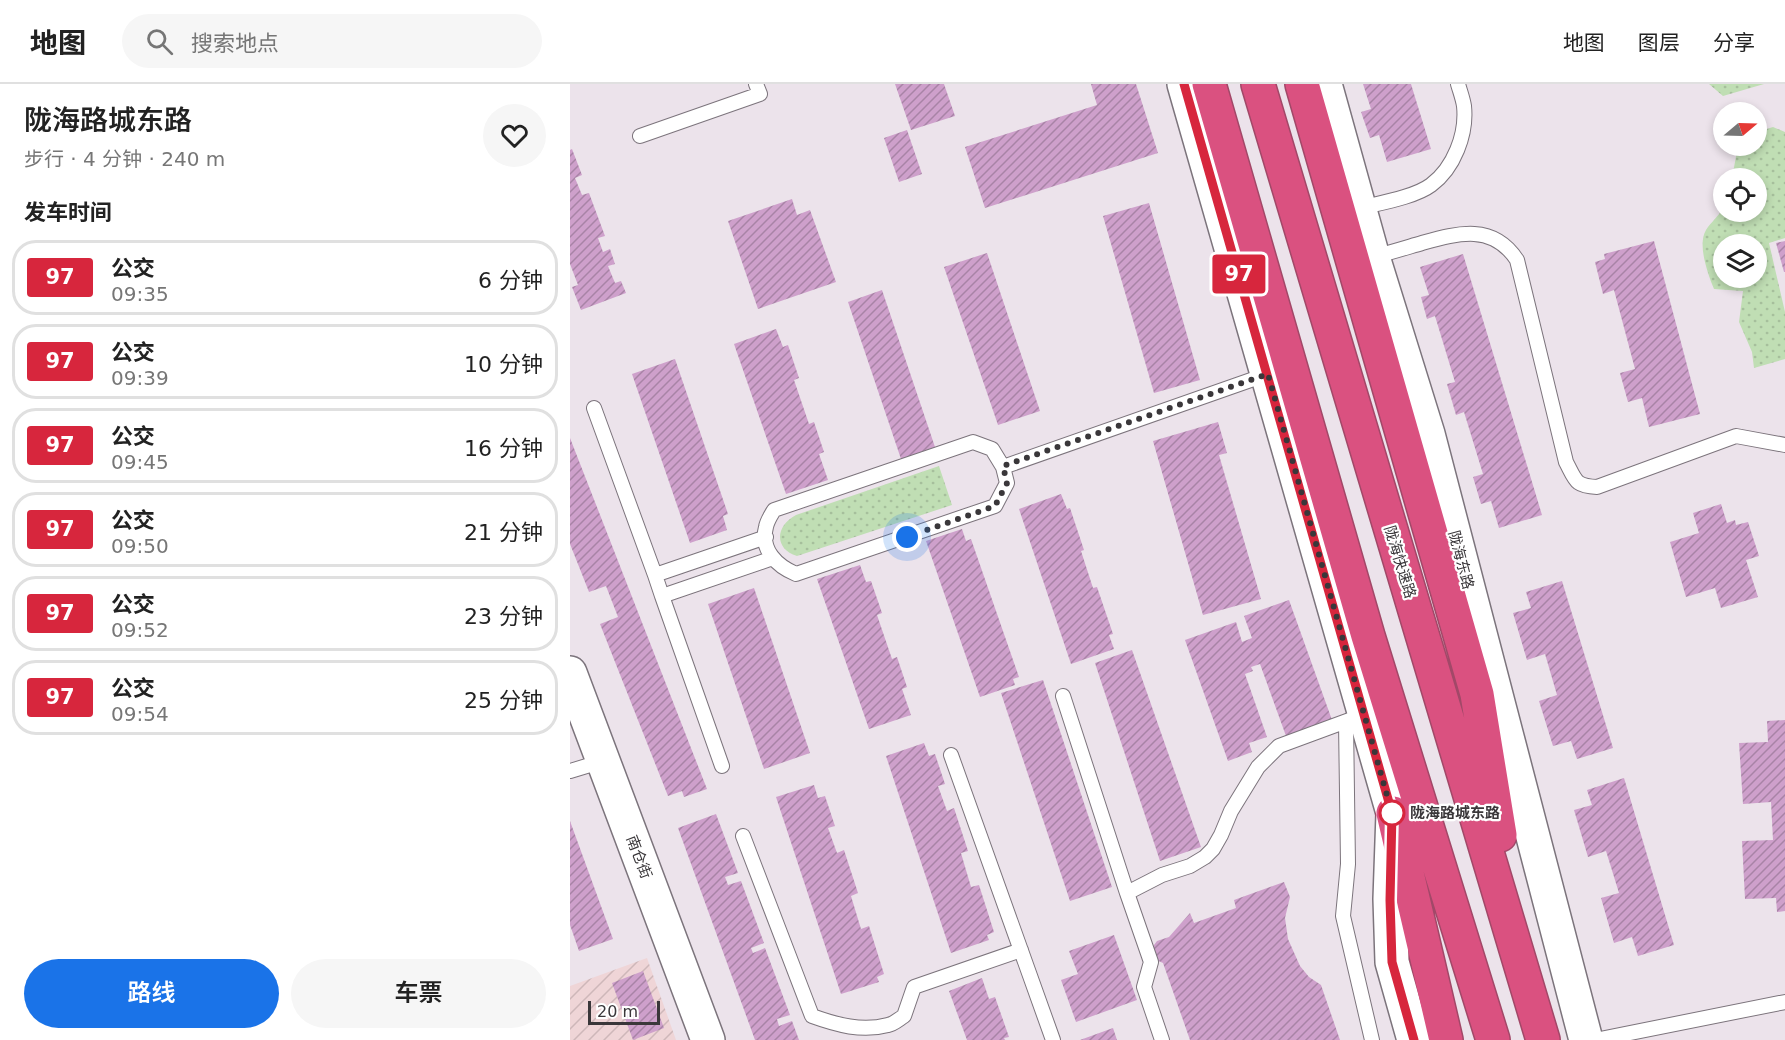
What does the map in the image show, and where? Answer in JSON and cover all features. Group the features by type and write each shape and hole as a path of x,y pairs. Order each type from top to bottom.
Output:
{"highway":[{"path":"1209,84 1368,636 1493,1040"},
{"name":"陇海快速路","path":"1258,84 1543,1040"},
{"path":"1302,84 1477,694 1521,967"},
{"path":"1392,813 1446,1040"}],"street":[{"path":"1184,84 1268,374 1354,719 1392,813 1390,900 1392,962 1414,1040"},
{"name":"陇海东路","path":"1325,84 1373,257 1428,434 1586,1040"},
{"name":"南仓街","path":"570,673 708,1040"}],"lane":[{"path":"640,136 760,94 756,84"},
{"path":"1360,208 1406,196 1430,186 1442,174 1454,158 1464,130 1464,106 1458,84"},
{"path":"1373,257 1453,235 1474,233 1496,239 1510,250 1517,260 1566,462 1574,479 1582,486 1597,487 1736,436 1785,445"},
{"path":"1003,466 1268,374"},
{"path":"594,408 722,766"},
{"path":"973,442 992,449 1003,466 1007,483 995,506 796,574 782,568 766,550 766,537 765,528 774,510 973,442"},
{"path":"655,575 766,537"},
{"path":"662,596 773,558"},
{"path":"1063,696 1151,962 1144,987 1162,1040"},
{"path":"1127,892 1162,875 1190,866 1205,857 1217,842 1258,767 1279,746 1354,719 1348,864 1343,916 1372,1040"},
{"path":"951,755 1053,1040"},
{"path":"570,771 603,761"},
{"path":"742,836 812,1016 839,1026 861,1028 890,1025 904,1016 914,987 1021,950"},
{"path":"1595,1040 1785,1002"}],"shaded area":[{"path":"647,958 676,1040 570,1040 570,986"}],"green space":[{"path":"1709,84 1764,84 1723,96"},
{"path":"1773,127 1785,132 1785,238 1769,243 1785,312 1785,359 1754,368 1752,352 1739,322 1743,291 1714,288 1767,288 1767,234 1713,234 1713,286 1703,251 1706,230 1713,221 1767,222 1767,168 1734,168 1736,156 1767,156 1767,129"},
{"path":"939,466 952,505 797,556 789,553 781,543 781,531 784,525 796,515"}],"building":[{"path":"895,84 944,84 955,116 911,130"},
{"path":"1091,84 1136,84 1158,153 985,208 965,147 1097,105"},
{"path":"1363,84 1411,84 1431,149 1387,162 1379,135 1370,138 1361,112 1371,109"},
{"path":"907,130 922,174 899,182 884,138"},
{"path":"572,149 582,175 575,178 582,195 589,193 605,236 598,238 603,252 610,249 615,264 608,266 615,283 621,281 626,293 581,310 572,287 578,285 570,264 570,150"},
{"path":"792,199 797,215 810,210 836,282 758,309 728,221"},
{"path":"1149,203 1200,380 1154,393 1103,216"},
{"path":"1654,241 1700,414 1649,427 1642,398 1628,402 1620,373 1635,369 1614,290 1603,294 1595,262 1605,259 1604,254"},
{"path":"1785,241 1785,272 1784,272 1776,243"},
{"path":"987,253 1040,411 998,425 944,267"},
{"path":"1463,254 1542,515 1499,528 1491,501 1481,504 1473,477 1483,474 1464,412 1456,415 1447,384 1455,382 1435,316 1427,319 1421,297 1429,295 1420,267"},
{"path":"882,290 935,447 901,459 848,302"},
{"path":"776,329 783,347 788,345 799,378 794,380 809,424 814,422 824,452 819,454 828,480 786,494 734,344"},
{"path":"675,359 728,514 723,516 727,530 690,543 632,374"},
{"path":"1218,422 1227,453 1219,455 1261,599 1203,615 1153,441"},
{"path":"570,438 707,789 684,797 682,791 668,796 600,624 618,617 606,586 589,592 570,544"},
{"path":"1061,494 1067,509 1070,508 1084,550 1081,551 1093,588 1097,587 1113,634 1109,635 1114,649 1071,664 1019,509"},
{"path":"1721,504 1727,523 1735,520 1736,525 1748,522 1759,556 1746,560 1758,597 1721,608 1715,588 1686,597 1670,542 1699,533 1693,513"},
{"path":"962,529 966,541 971,539 1019,677 1013,679 1015,685 980,697 926,541"},
{"path":"860,565 866,582 871,581 882,613 877,615 892,659 897,657 907,687 902,689 911,715 869,729 817,579"},
{"path":"1562,581 1613,748 1577,759 1571,741 1553,746 1539,701 1557,695 1545,654 1527,660 1513,613 1531,608 1526,592"},
{"path":"754,588 810,753 764,769 708,604"},
{"path":"1289,600 1332,720 1286,736 1260,664 1251,667 1253,671 1245,674 1267,737 1249,743 1252,752 1228,761 1185,640 1236,622 1242,642 1252,638 1244,616"},
{"path":"1132,650 1201,847 1160,861 1095,663"},
{"path":"1043,680 1112,887 1070,901 1001,693"},
{"path":"1785,720 1785,911 1777,912 1776,898 1745,899 1742,841 1773,840 1771,802 1743,804 1739,743 1768,742 1767,721"},
{"path":"924,743 929,756 935,754 945,784 938,786 947,811 954,808 968,851 961,853 971,887 979,885 994,932 987,935 989,940 951,953 886,756"},
{"path":"1624,778 1674,945 1638,956 1632,937 1614,943 1601,898 1619,893 1606,851 1588,857 1574,810 1592,805 1587,790"},
{"path":"814,785 818,798 825,796 835,826 828,828 837,853 844,850 858,893 851,896 861,929 869,926 884,974 877,977 879,982 841,994 776,797"},
{"path":"716,814 738,873 725,877 728,885 741,881 764,943 751,948 753,953 765,948 790,1015 777,1019 779,1026 792,1021 799,1040 755,1040 678,828"},
{"path":"570,821 613,939 579,951 570,925"},
{"path":"1284,882 1290,897 1285,918 1288,939 1300,966 1309,977 1321,985 1340,1040 1190,1040 1163,963 1154,959 1152,950 1154,945 1157,941 1169,937 1190,913 1194,923 1236,908 1234,900"},
{"path":"1114,935 1137,1000 1076,1022 1061,980 1078,974 1069,951"},
{"path":"643,971 664,1028 633,1040 612,983"},
{"path":"982,978 989,999 995,997 1009,1037 1004,1038 1005,1040 967,1040 949,991"},
{"path":"1113,1028 1117,1040 1080,1040"}],"bus line":[{"name":"97","path":"1184,84 1392,813 1390,900 1392,962 1414,1040"}],"place":[{"name":"陇海路城东路","path":"1392,813"}],"route":[{"path":"907,537 995,506 1007,483 1003,466 1268,374 1392,813"}]}
